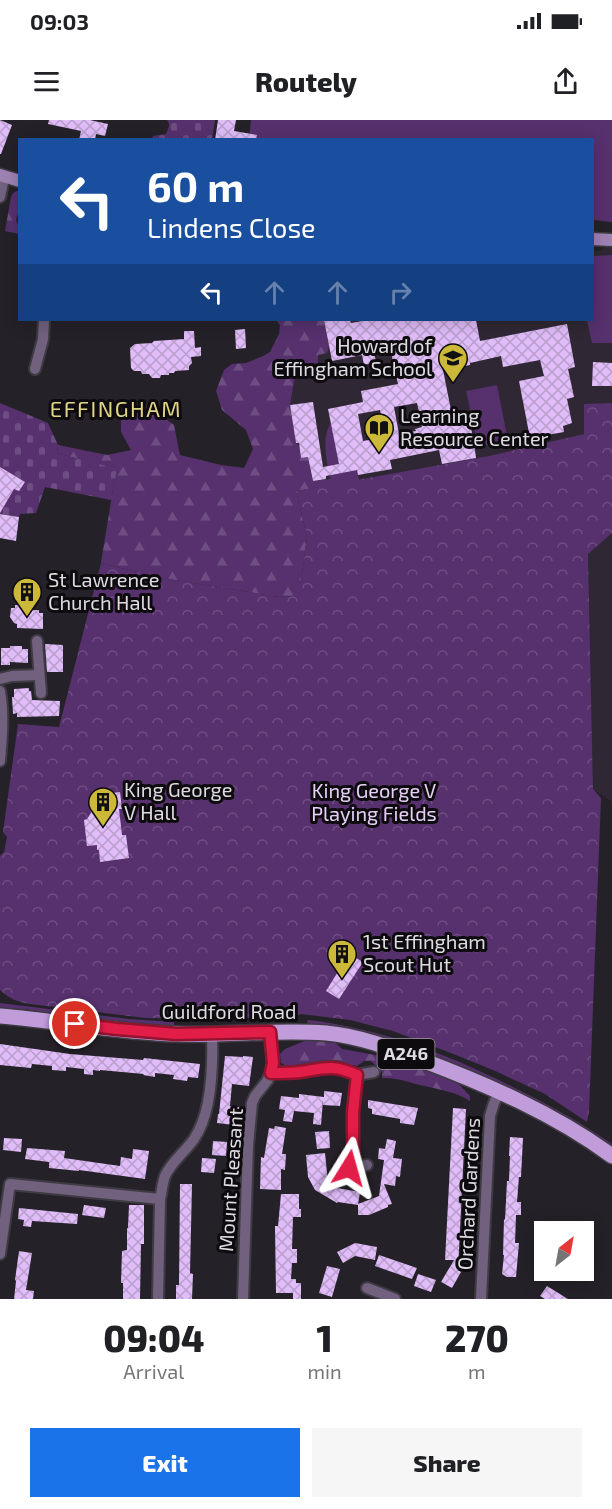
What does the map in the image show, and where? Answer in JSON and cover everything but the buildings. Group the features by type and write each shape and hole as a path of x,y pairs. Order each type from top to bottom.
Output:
{"main road":[{"name":"Guildford Road","path":"0,1016 148,1033 327,1033 356,1038 385,1046 499,1092 552,1118 612,1156"}],"street":[{"path":"0,197 2,176 18,180"},
{"path":"594,239 612,240"},
{"path":"35,369 43,339 44,321"},
{"path":"37,641 41,693"},
{"path":"0,679 39,675"},
{"path":"0,691 3,725 0,761"},
{"path":"270,1032 273,1063 271,1073 298,1072 325,1067 337,1067 357,1075 374,1072"},
{"path":"158,1299 160,1199 165,1176 194,1139 202,1124 208,1102 213,1034"},
{"name":"Mount Pleasant","path":"243,1299 247,1161 252,1103 271,1073"},
{"path":"353,1168 353,1112 357,1075"},
{"name":"Orchard Gardens","path":"481,1299 490,1116 499,1092"},
{"path":"340,1170 367,1166"},
{"path":"0,1254 10,1184 160,1199"},
{"path":"367,1288 395,1299"}],"shaded area":[{"name":"Howard of Effingham School","path":"612,246 612,403 584,404 584,434 489,456 296,491 299,447 296,443 290,405 305,321 594,321 594,251"},
{"path":"612,533 612,802 593,789 588,554"}],"green space":[{"path":"167,120 215,120 212,138 152,138 166,134"},
{"path":"251,120 612,120 612,222 594,220 594,138 249,138"},
{"path":"18,190 16,220 18,234 5,231 13,193"},
{"path":"612,255 612,343 592,343 587,321 594,321 594,256"},
{"path":"277,321 324,321 329,346 327,353 318,355 318,363 297,365 290,405 296,443 299,446 301,458 317,456 317,468 310,469 313,481 331,479 332,485 296,491 307,537 297,596 279,597 157,577 101,563 116,470 57,453 58,445 107,455 131,450 121,432 121,418 134,403 150,407 174,425 180,455 244,468 253,449 246,430 222,410 216,391 224,370 232,364 246,363 270,352 279,334 280,325"},
{"path":"497,385 508,441 478,447 466,391"},
{"path":"0,403 48,423 58,445 57,453 117,469 111,500 45,487 36,513 20,514 19,517 0,514"},
{"name":"King George V Playing Fields","path":"612,403 612,533 588,554 593,789 601,798 587,1122 545,1094 493,1070 393,1031 350,1020 301,1014 294,1017 146,1018 26,1003 10,998 0,990 0,856 4,852 7,837 3,832 18,724 59,727 101,563 157,577 279,597 296,596 301,581 307,537 296,491 489,456 584,434 584,404"},
{"path":"331,423 357,470 359,480 332,485 325,445"},
{"path":"0,1003 129,1019 174,1022 174,1028 104,1022 25,1009 0,1008"},
{"path":"309,1020 387,1036 461,1063 509,1085 585,1126 612,1144 612,1149 547,1109 308,1025"},
{"path":"307,1040 336,1043 342,1049 381,1056 455,1080 470,1096 470,1101 443,1090 398,1079 382,1078 382,1072 371,1061 364,1061 357,1066 331,1061 290,1068 281,1063 280,1054 285,1049"}],"place":[{"name":"Howard of Effingham School","path":"453,384"},
{"name":"Learning Resource Center","path":"379,454"},
{"name":"St Lawrence Church Hall","path":"27,618"},
{"name":"King George V Hall","path":"103,828"},
{"name":"1st Effingham Scout Hut","path":"342,980"}],"district":[{"name":"EFFINGHAM","path":"116,409"}],"route":[{"path":"75,1024 148,1033 270,1032 273,1063 271,1073 337,1067 357,1075 353,1112 353,1168 349,1168"}]}
